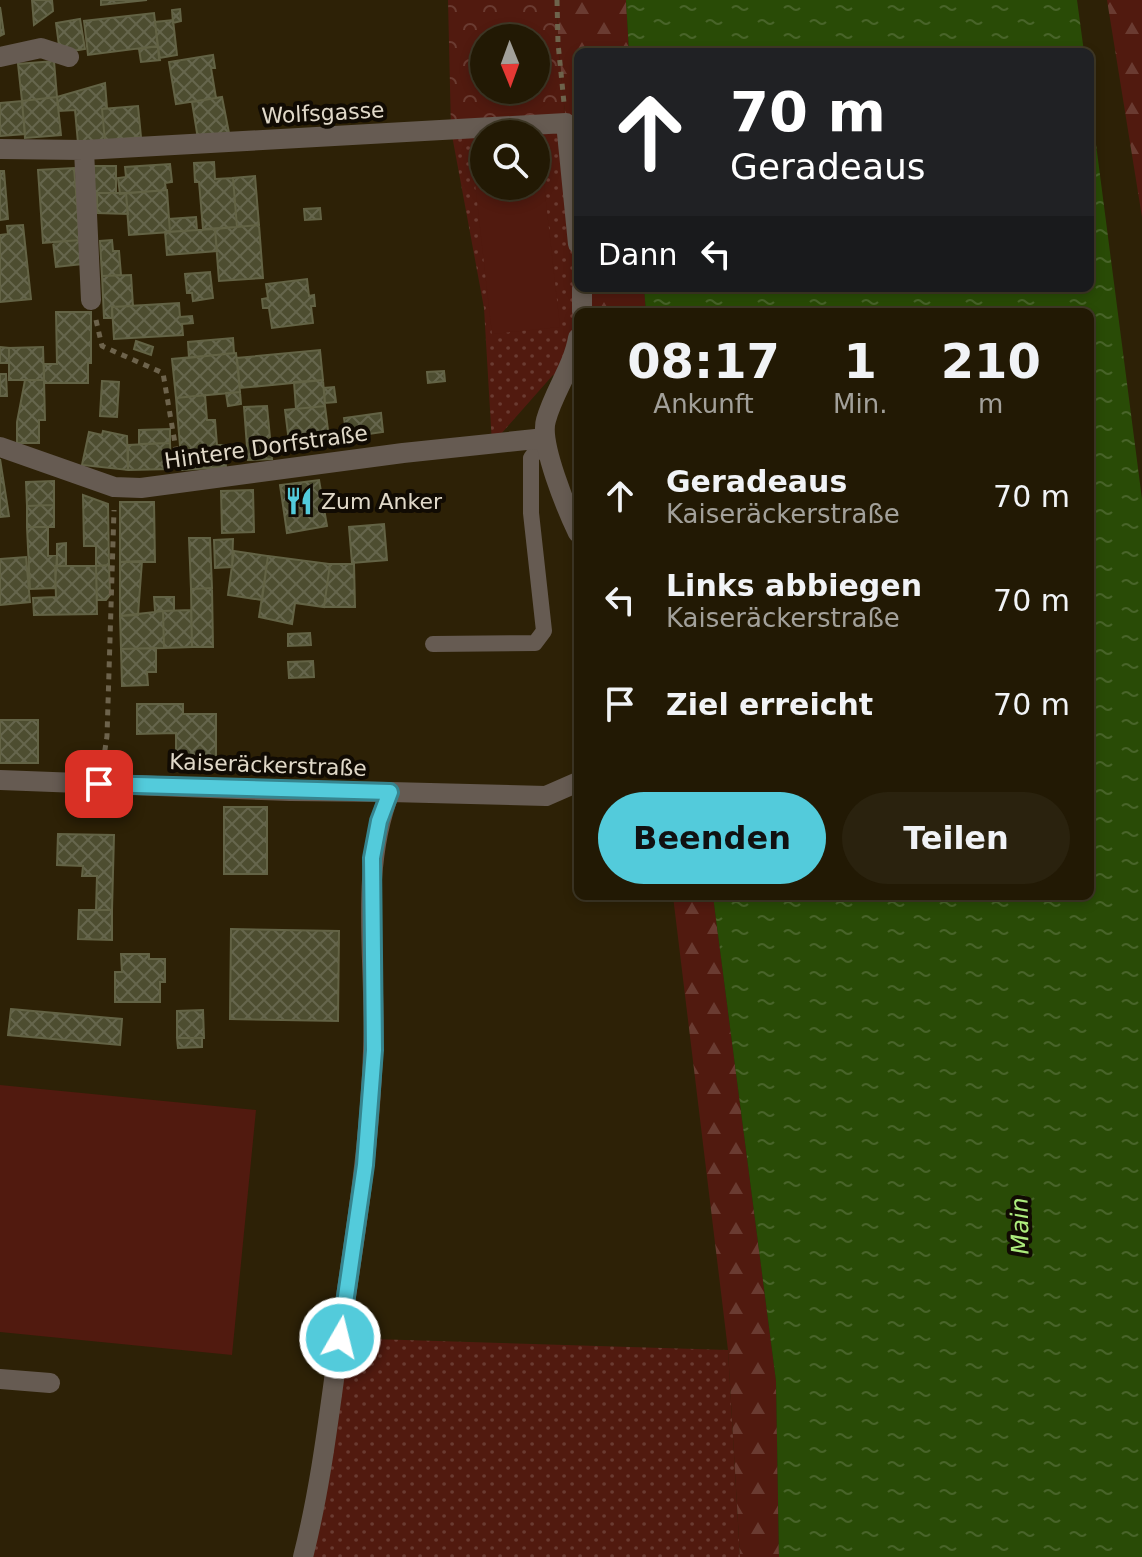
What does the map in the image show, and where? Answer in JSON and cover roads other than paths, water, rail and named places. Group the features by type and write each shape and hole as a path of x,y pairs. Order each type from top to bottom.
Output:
{"street":[{"path":"0,57 41,48 69,57"},
{"name":"Wolfsgasse","path":"0,149 84,150 566,123 574,204"},
{"path":"84,150 91,300"},
{"path":"574,358 545,421 545,438 574,524"},
{"name":"Hintere Dorfstraße","path":"0,447 114,487 141,488 403,453 545,438"},
{"name":"Kaiseräckerstraße","path":"0,780 546,796 574,784"},
{"name":"Kaiseräckerstraße","path":"303,1557 317,1500 365,1165 374,1050 372,858 379,821 390,792"},
{"path":"0,1379 50,1383"}],"lane":[{"path":"433,644 535,643 544,631 531,513 531,458 545,438"}],"water":[{"path":"626,0 1077,0 1083,48 629,48"},
{"name":"Main","path":"1094,129 1142,499 1142,1557 779,1557 776,1381 714,900 1094,900 1094,308 646,308 644,292 1094,292"}],"place":[{"name":"Zum Anker","path":"299,501"}]}
